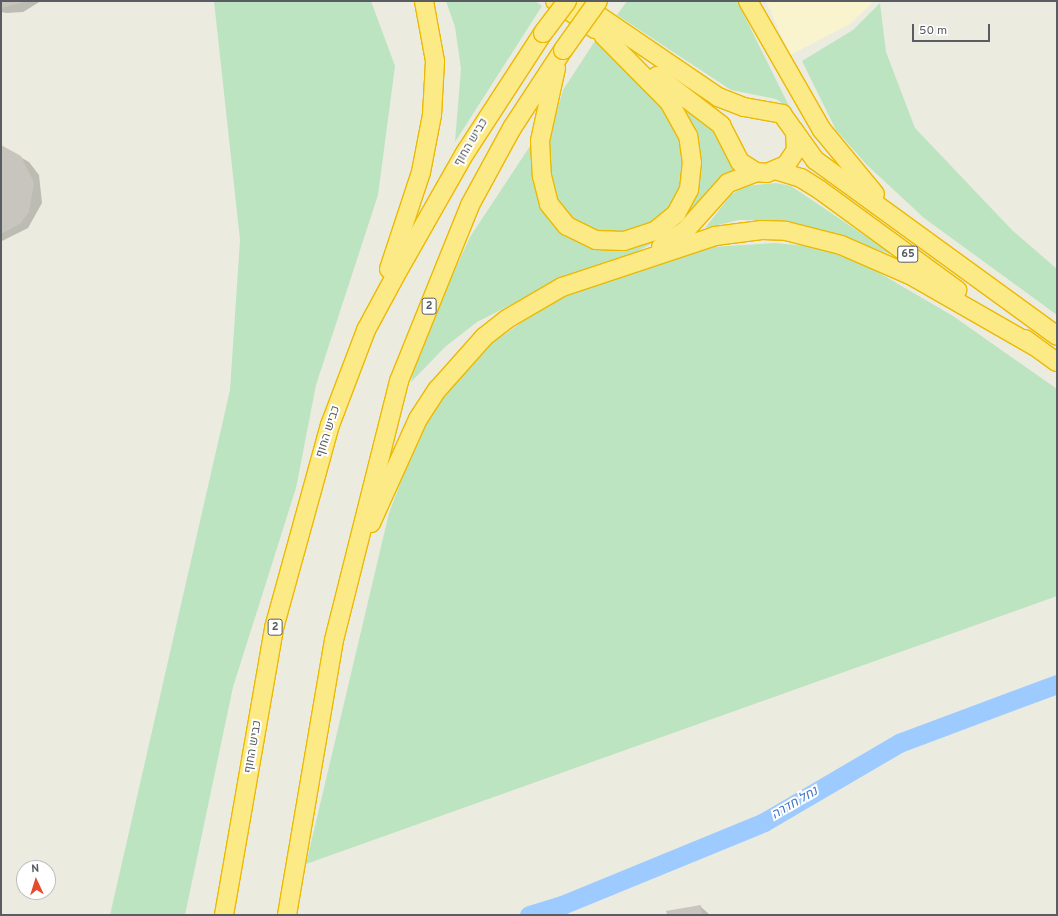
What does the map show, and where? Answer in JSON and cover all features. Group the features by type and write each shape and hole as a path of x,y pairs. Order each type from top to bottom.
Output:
{"highway":[{"path":"366,330 407,218 428,139 435,60 424,1"},
{"path":"555,1 603,35 721,125 740,162 756,172"},
{"name":"כביש החוף","path":"224,915 289,567 330,425 366,330 465,153 543,33 567,1"},
{"name":"65","path":"577,1 718,97 744,107 782,114 815,160 1057,336"},
{"name":"2","path":"287,915 347,583 387,419 412,344 487,173 561,53 598,1"},
{"path":"748,1 835,148 916,234"},
{"path":"561,53 540,141 542,176 549,204 567,226 596,240 624,241 655,231 676,214 689,190 692,163 690,142 683,123 669,102 603,35"},
{"path":"778,171 796,150 795,131"},
{"name":"65","path":"756,172 778,171 801,178 820,190 1057,362"},
{"path":"610,271 670,242 685,231 728,183 756,172"},
{"path":"347,583 404,446 437,390 461,360 506,318 533,302 610,271 715,236 762,230 801,234 841,245 910,274 1034,346"}],"green space":[{"path":"214,1 371,1 395,66 378,195 316,385 296,488 233,687 185,915 110,915 230,390 240,240"},
{"path":"446,1 535,1 542,6 455,142 461,69 455,27"},
{"path":"627,1 737,1 790,108 776,99 731,90 617,15"},
{"path":"880,3 886,52 915,128 1012,230 1057,269 1057,315 924,218 867,165 836,130 802,61 853,30"},
{"path":"595,41 646,88 676,126 684,150 681,188 671,209 651,224 623,234 598,232 572,221 556,201 549,175 548,141 563,90"},
{"path":"674,98 709,124 740,168 677,230 623,259 548,286 477,322 445,347 411,382 419,348 470,237 534,140 533,164 578,241 671,228 694,134"},
{"path":"776,183 791,186 895,256 830,232 773,220 739,220 705,228 731,195 744,186"},
{"path":"775,243 828,248 852,257 953,316 1057,389 1057,596 306,864 389,513 411,455 441,395 486,347 554,300 633,269 712,247"}],"sand":[{"path":"766,1 874,1 850,24 790,55"}],"building":[{"path":"1,1 28,1 1,8"},
{"path":"1,145 21,156 34,183 29,212 20,224 1,234"},
{"path":"701,905 702,915 667,915 666,911"}],"waterway":[{"name":"נחל חדרה","path":"529,915 562,905 764,822 899,743 1057,684"}]}
